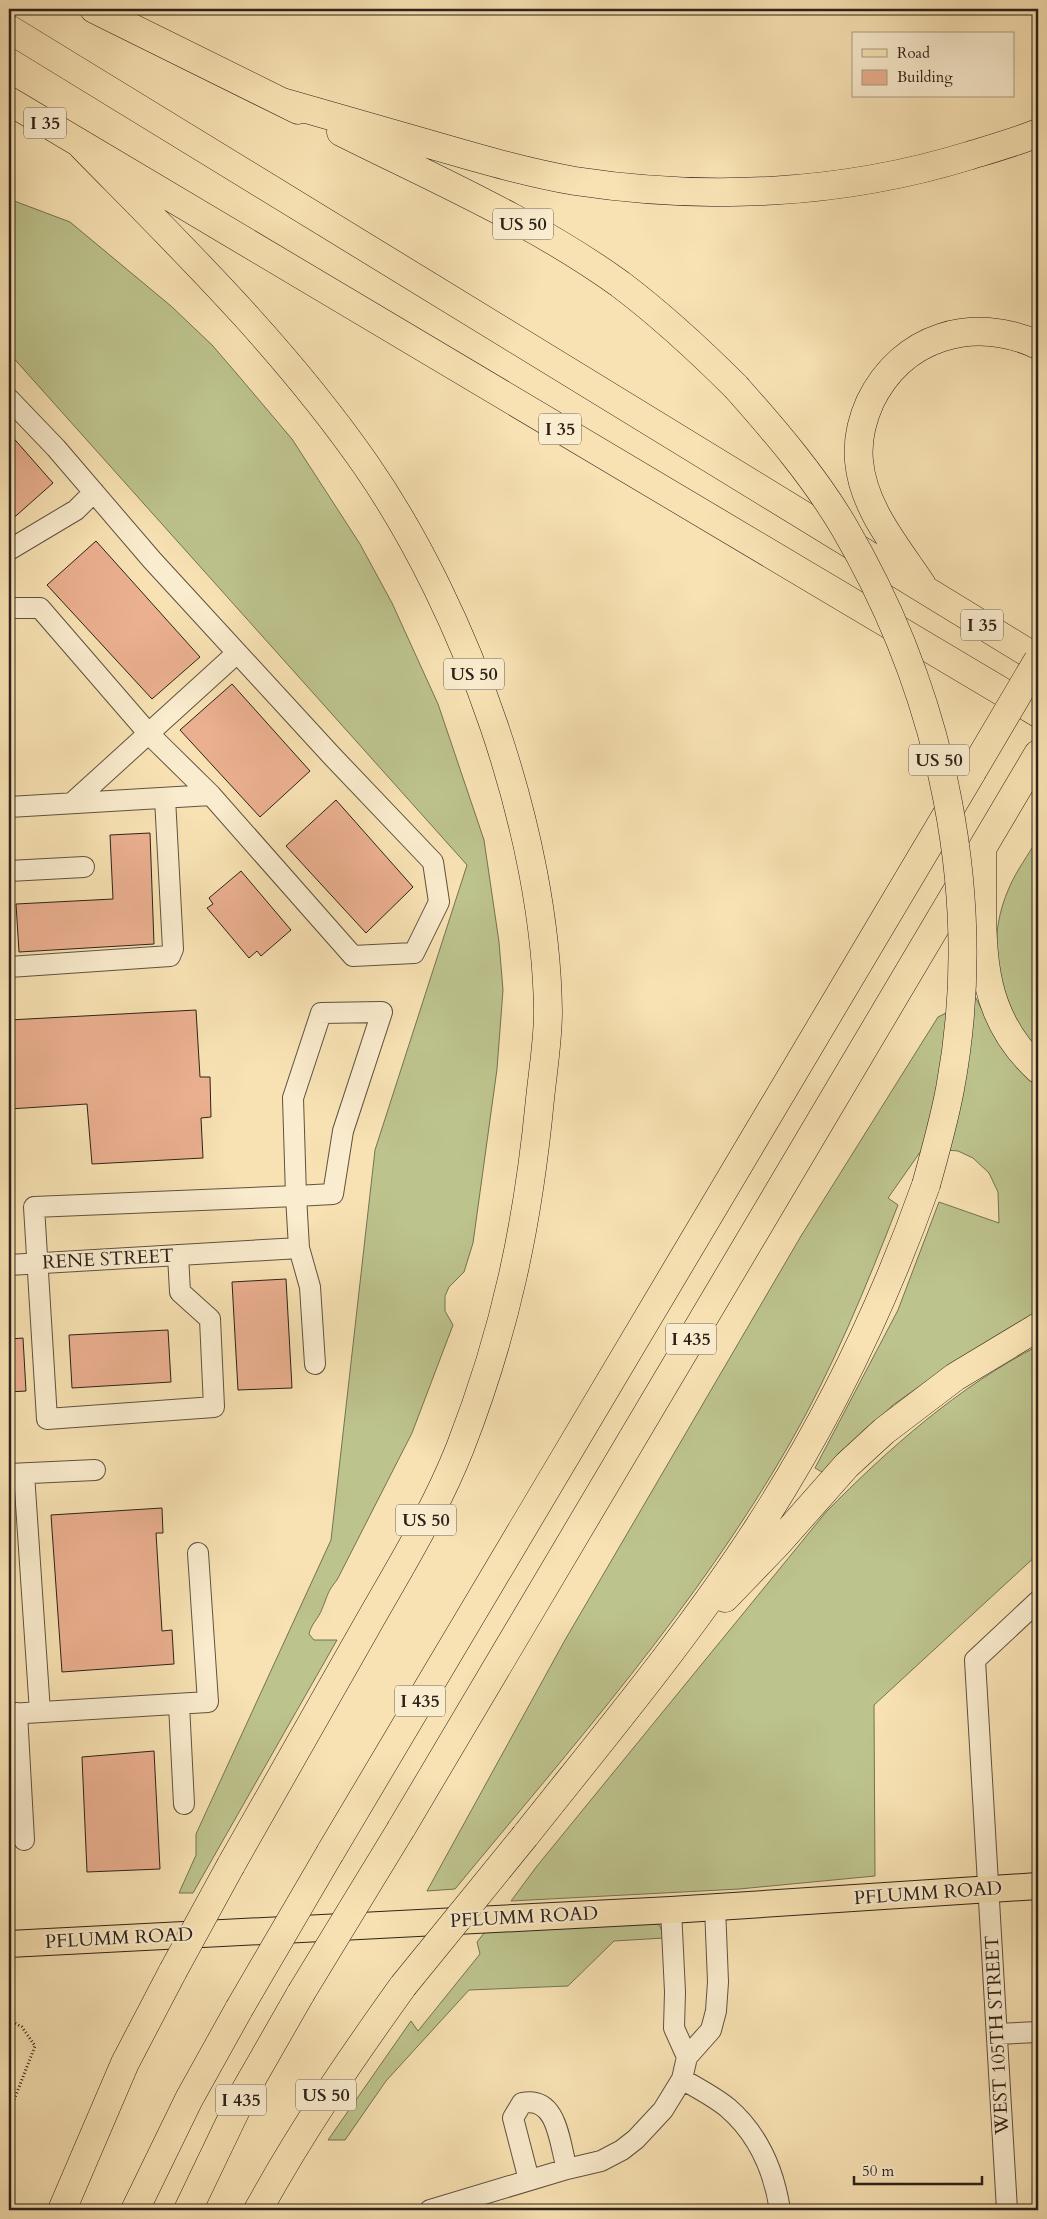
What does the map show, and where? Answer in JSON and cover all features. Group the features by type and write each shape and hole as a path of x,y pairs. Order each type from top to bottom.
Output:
{"highway":[{"name":"US 50","path":"94,9 510,216 568,250 619,284 652,310 695,346 736,387 803,466 844,526 878,590 910,664 925,703 946,788 961,912 960,1003 950,1088 926,1185 881,1304 837,1392 786,1483 757,1529 667,1658 403,1986 338,2077 290,2152 258,2210"},
{"name":"I 35","path":"9,29 1038,660"},
{"name":"I 35","path":"9,101 1038,713"},
{"path":"282,102 527,171 574,181 699,193 811,188 872,180 934,166 1038,133"},
{"name":"US 50","path":"62,2210 125,2063 173,1971 436,1501 458,1451 493,1356 518,1259 528,1203 548,1016 545,964 534,874 509,773 477,681 422,561 369,470 293,369 247,315 82,146"},
{"path":"926,592 879,520 868,498 859,461 861,428 866,410 876,390 901,360 937,338 955,334 991,331 1023,338 1038,345"},
{"name":"I 435","path":"135,2210 189,2099 239,2009 1038,660"},
{"name":"I 435","path":"188,2210 245,2091 301,1993 401,1828 1038,754"},
{"path":"982,850 984,963 987,983 992,1000 1008,1036 1038,1068"},
{"path":"667,1658 778,1543 842,1472 884,1431 962,1372 1038,1327"}],"main road":[{"name":"PFLUMM ROAD","path":"9,1944 671,1910 1038,1886"}],"street":[{"path":"9,399 56,448 152,560 237,653 433,862 439,902 414,953 353,956 211,795 150,734 40,608 9,608"},
{"path":"9,550 76,510 94,492"},
{"path":"72,803 237,653"},
{"path":"9,807 211,795"},
{"path":"9,967 170,956 174,949 170,798"},
{"path":"9,871 84,867"},
{"path":"178,1255 180,1292 210,1319 214,1407 47,1419 34,1207 296,1196 333,1194 343,1131 382,1012 321,1013 293,1098 296,1196 299,1248 310,1287 315,1364"},
{"name":"RENE STREET","path":"9,1265 299,1248"},
{"path":"40,1712 16,1474 95,1470"},
{"path":"24,1840 13,1714 208,1702 198,1553"},
{"name":"WEST 105TH STREET","path":"1007,2210 998,2034 974,1660 1038,1601"},
{"path":"184,1804 186,1704"},
{"path":"430,2210 567,2168 601,2161 622,2150 663,2110 682,2079 687,2057 711,2030 716,2011 718,1982 715,1907"},
{"path":"671,1910 675,1992 674,2028 687,2057"},
{"path":"998,2034 1038,2032"},
{"path":"682,2079 728,2108 754,2137 767,2161 777,2189 780,2210"},
{"path":"529,2180 513,2118 522,2103 533,2101 542,2104 551,2113 567,2168"}],"path":[{"path":"9,2020 22,2028 35,2046 9,2113"}],"green space":[{"path":"9,199 70,222 171,306 212,345 292,439 360,544 392,603 438,704 484,840 499,942 503,990 497,1069 473,1243 464,1272 449,1287 445,1296 445,1311 453,1325 412,1433 310,1630 309,1634 314,1640 337,1640 193,1893 179,1893 196,1855 196,1834 331,1540 375,1150 467,865 9,353"},
{"path":"1038,838 1038,1055 1014,1025 1002,991 996,956 999,922 1009,888"},
{"path":"976,998 1003,1044 1038,1083 1038,1314 948,1366 893,1405 822,1472 815,1468 898,1310 939,1202 999,1223 998,1192 989,1173 973,1158 958,1151 923,1148 888,1198 898,1205 861,1297 820,1387 789,1445 753,1504 674,1619 588,1729 455,1889 427,1891 565,1640 801,1236 938,1017"},
{"path":"1038,1346 1038,1554 874,1705 875,1876 739,1889 511,1901 537,1866 826,1512 899,1442 926,1420 980,1380"},
{"path":"654,1922 660,1926 664,1938 614,1941 568,1986 469,1990 386,2081 345,2140 328,2140 411,2021 418,2031 480,1954 477,1942 489,1927"}],"building":[{"path":"9,433 53,483 9,522"},
{"path":"96,541 200,657 152,699 47,585"},
{"path":"232,684 310,771 260,817 180,730"},
{"path":"336,800 413,887 366,933 286,846"},
{"path":"150,833 154,944 19,952 16,904 113,899 110,835"},
{"path":"241,871 291,930 261,956 257,951 249,958 207,908 213,904 209,898"},
{"path":"196,1010 200,1077 210,1077 211,1117 201,1118 203,1158 92,1164 87,1104 9,1109 9,1020"},
{"path":"286,1279 292,1388 238,1390 232,1282"},
{"path":"168,1330 171,1382 72,1388 69,1335"},
{"path":"23,1338 26,1391 9,1392 9,1339"},
{"path":"162,1508 163,1533 156,1533 162,1631 172,1630 174,1664 62,1672 51,1515"},
{"path":"154,1751 160,1869 87,1872 82,1757"}]}
